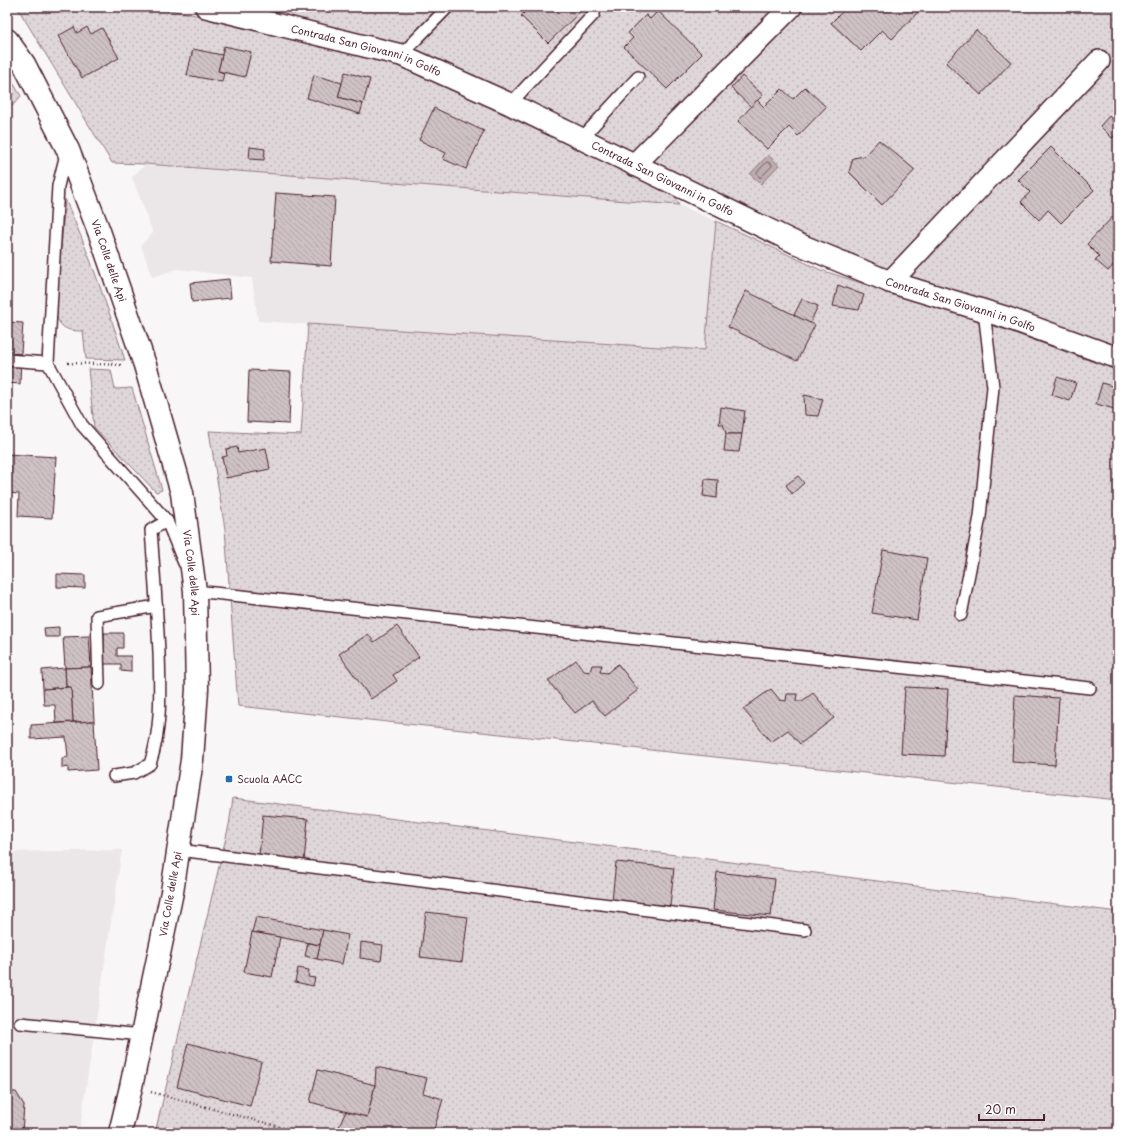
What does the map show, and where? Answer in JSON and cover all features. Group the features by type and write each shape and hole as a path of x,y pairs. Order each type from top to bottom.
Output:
{"main road":[{"name":"Via Colle delle Api","path":"7,40 24,64 68,150 100,234 145,365 182,493 195,591 196,697 192,760 172,892 120,1133"}],"street":[{"path":"634,165 791,7"},
{"name":"Contrada San Giovanni in Golfo","path":"219,8 401,55 510,104 796,244 890,282 984,311 1118,358"},
{"path":"890,282 1099,61"}],"lane":[{"path":"401,55 448,7"},
{"path":"510,104 594,14 595,7"},
{"path":"581,139 638,77"},
{"path":"68,150 58,186 48,363 82,425 167,521 195,591 1090,688"},
{"path":"961,615 980,517 993,387 984,311"},
{"path":"7,360 48,363"},
{"path":"114,776 134,773 150,764 156,747 160,689 157,606 151,530 167,521"},
{"path":"99,684 97,616 157,606"},
{"path":"179,850 805,930"},
{"path":"20,1023 142,1034"}],"path":[{"path":"48,363 145,365"},
{"path":"131,1087 188,1101 302,1133"}],"shaded area":[{"path":"17,7 154,7 295,34 395,63 431,77 509,117 674,195 679,205 146,164 112,163"},
{"path":"218,7 1118,7 1118,355 889,277 400,48"},
{"path":"7,73 21,96 7,112"},
{"path":"146,164 679,205 716,221 705,350 258,321 252,278 177,269 152,277 141,245 153,233 132,177"},
{"path":"65,199 90,259 125,360 86,359 83,331 69,330 65,328 60,323 56,314"},
{"path":"716,221 821,270 1006,330 1118,371 1118,800 238,706 225,529 209,431 301,435 308,324 705,350"},
{"path":"88,369 111,370 115,389 132,388 162,490 156,492 94,427"},
{"path":"233,798 1118,912 1118,1133 155,1133 229,825"},
{"path":"122,850 79,1133 7,1133 7,852"}],"water":[{"path":"768,155 779,165 761,184 750,174"}],"building":[{"path":"530,7 584,8 548,43 521,16"},
{"path":"847,7 855,7 858,10 860,7 917,7 920,10 892,39 882,30 861,51 831,23"},
{"path":"658,11 702,54 667,89 624,47 633,38 628,33 646,15 650,19"},
{"path":"74,27 77,33 87,27 91,34 102,28 119,58 82,78 58,36"},
{"path":"976,30 1011,62 981,95 946,63"},
{"path":"224,46 251,52 245,77 218,71"},
{"path":"193,49 222,55 218,71 224,73 222,82 187,75"},
{"path":"345,72 370,79 363,104 338,97"},
{"path":"314,75 342,83 338,97 363,104 360,114 307,98"},
{"path":"742,76 763,95 751,107 731,88"},
{"path":"805,87 826,107 798,136 789,127 767,149 738,121 757,100 764,107 782,89 793,99"},
{"path":"434,108 484,131 466,169 443,159 446,153 419,140"},
{"path":"1109,116 1118,126 1118,132 1112,138 1100,126"},
{"path":"879,140 915,170 882,205 849,172 853,158 864,156"},
{"path":"250,147 265,149 264,160 249,159"},
{"path":"1051,147 1094,190 1061,223 1048,210 1039,220 1021,202 1030,192 1018,180"},
{"path":"276,193 335,197 331,266 271,261"},
{"path":"1118,211 1118,260 1108,271 1095,260 1099,256 1087,244"},
{"path":"229,279 231,298 192,302 190,283"},
{"path":"838,285 864,295 859,310 833,306"},
{"path":"746,291 815,325 797,361 728,327"},
{"path":"802,299 818,306 810,323 794,315"},
{"path":"7,322 23,323 21,354 7,353"},
{"path":"7,353 21,354 20,384 7,383"},
{"path":"249,370 291,372 289,424 247,422"},
{"path":"1057,377 1076,383 1070,401 1052,395"},
{"path":"1102,383 1118,388 1118,410 1096,404"},
{"path":"804,395 823,399 818,416 805,415"},
{"path":"721,407 745,411 742,434 726,434 723,424 719,424"},
{"path":"726,434 742,434 739,452 724,451"},
{"path":"237,447 238,453 266,448 270,469 226,478 222,457 227,456 226,449"},
{"path":"7,454 56,457 52,518 18,516 19,494 7,493"},
{"path":"798,476 804,483 792,494 786,485"},
{"path":"705,479 718,480 717,498 703,496"},
{"path":"883,550 927,558 917,620 872,613"},
{"path":"57,574 85,575 85,588 57,587"},
{"path":"397,626 419,657 393,675 397,681 371,699 339,654 368,634 374,642"},
{"path":"59,627 59,637 45,637 44,628"},
{"path":"104,633 123,633 123,648 117,648 117,656 131,656 131,672 121,671 121,664 104,664"},
{"path":"89,636 91,667 65,668 63,637"},
{"path":"576,660 584,671 590,672 592,665 602,665 600,672 607,673 618,664 638,690 605,716 592,701 575,713 548,681"},
{"path":"91,667 94,721 73,722 71,687 66,687 65,668"},
{"path":"65,668 66,687 43,689 42,670"},
{"path":"71,687 73,722 56,723 55,705 44,705 43,689"},
{"path":"905,687 948,689 944,756 901,754"},
{"path":"771,689 780,700 786,701 787,694 797,694 796,701 802,701 813,693 834,718 800,744 788,730 771,742 743,709"},
{"path":"1015,695 1059,698 1055,765 1012,762"},
{"path":"94,721 97,770 68,772 68,767 62,768 62,758 68,757 66,737 31,739 31,725"},
{"path":"263,815 308,819 304,861 259,856"},
{"path":"616,862 674,868 670,906 612,900"},
{"path":"717,872 775,879 771,916 713,910"},
{"path":"426,912 468,917 462,962 420,957"},
{"path":"256,917 323,930 320,945 252,932"},
{"path":"323,930 348,935 342,964 317,959"},
{"path":"252,932 280,937 272,977 244,972"},
{"path":"361,942 383,945 381,961 360,958"},
{"path":"308,943 320,945 317,959 305,956"},
{"path":"298,968 309,970 308,977 315,978 313,986 295,982"},
{"path":"188,1043 261,1062 250,1106 177,1087"},
{"path":"376,1067 427,1078 423,1093 443,1099 433,1133 359,1133 339,1127 346,1111 367,1117 375,1085"},
{"path":"318,1070 375,1085 367,1117 310,1102"},
{"path":"7,1092 16,1092 24,1105 22,1133 7,1133"},
{"path":"222,1128 237,1133 220,1133"}],"place":[{"name":"Scuola AACC","path":"229,779"}]}
